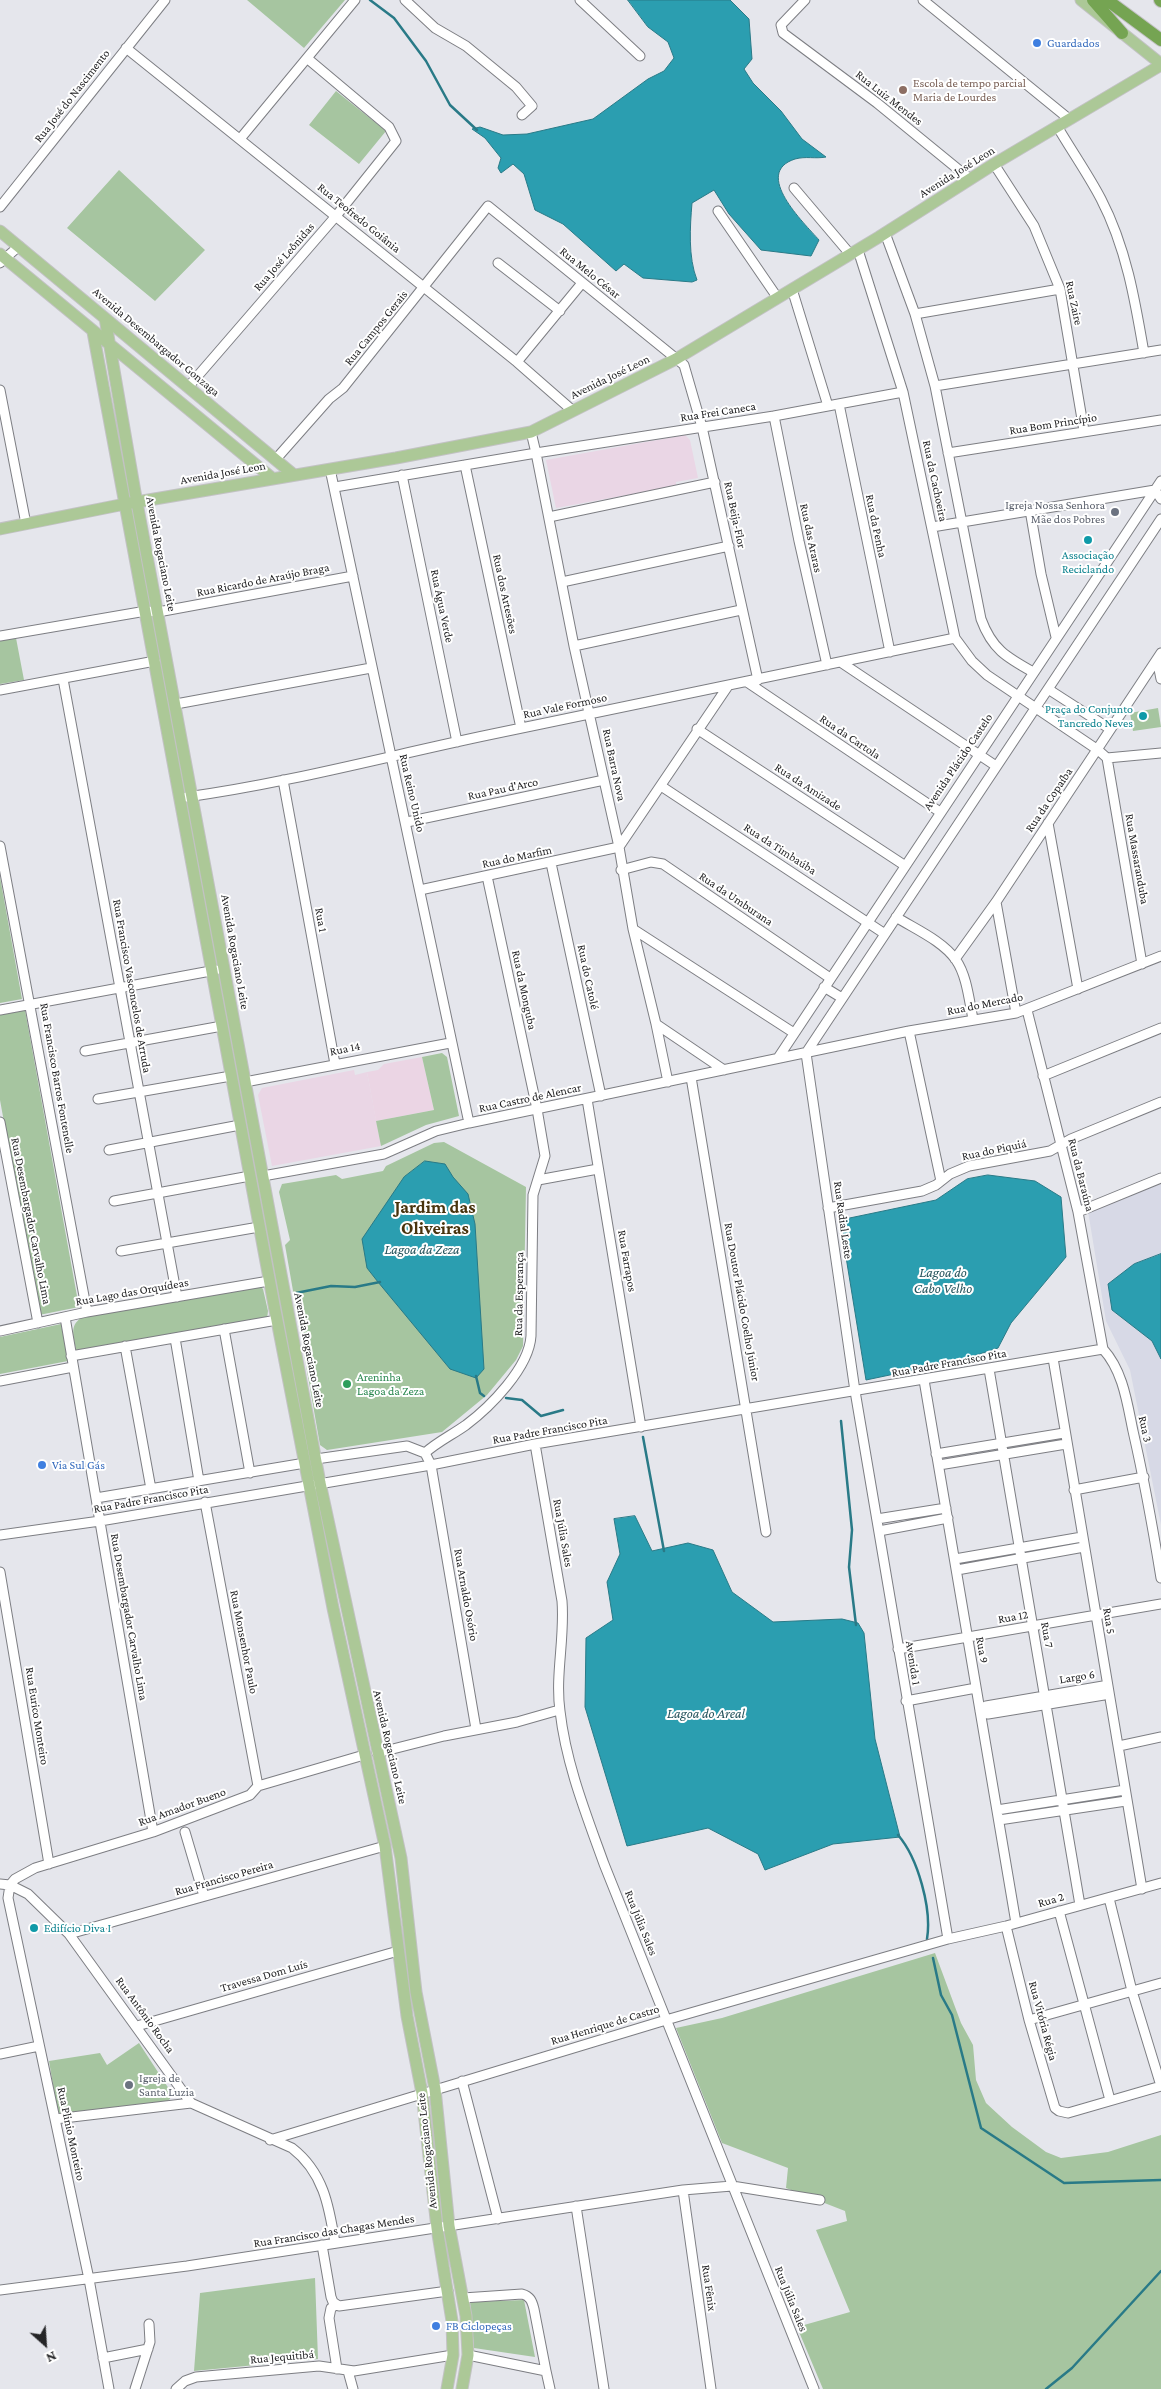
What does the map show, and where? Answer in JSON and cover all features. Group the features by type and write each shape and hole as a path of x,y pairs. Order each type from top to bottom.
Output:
{"highway":[{"path":"1093,0 1122,33"},
{"path":"1107,0 1161,40"}],"main road":[{"path":"1081,0 1161,64"},
{"name":"Avenida José Leon","path":"0,529 131,503 531,432 676,359 1161,64"},
{"name":"Avenida Desembargador Gonzaga","path":"0,231 294,475"},
{"path":"2,259 272,478"},
{"name":"Avenida Rogaciano Leite","path":"106,318 146,611 180,798 245,1082 289,1317 310,1461"},
{"name":"Avenida Rogaciano Leite","path":"94,332 131,503 158,612 176,704 218,970 222,1026 269,1281 401,1858 416,1992 434,2089 449,2226 463,2298 468,2354 462,2389"},
{"path":"269,1281 281,1278"},
{"path":"277,1320 289,1317"},
{"name":"Avenida Rogaciano Leite","path":"315,1484 364,1755 385,1846 407,2016 422,2093 437,2228 452,2320 453,2355 447,2389"}],"street":[{"name":"Rua José do Nascimento","path":"0,207 165,0"},
{"path":"240,139 355,0"},
{"path":"405,0 435,28 466,46 516,87 532,106 522,115"},
{"path":"580,0 640,56"},
{"name":"Rua Luiz Mendes","path":"805,0 781,25 782,31 790,39 877,103 970,179"},
{"path":"923,0 1069,119"},
{"name":"Rua Teofredo Goiânia","path":"126,48 517,362 573,411"},
{"name":"Rua José Leônidas","path":"188,386 336,216 396,141 389,127 308,59"},
{"path":"1057,126 1101,199 1124,257 1134,291 1144,353"},
{"name":"Rua Zaire","path":"994,164 1034,226 1060,289 1084,432"},
{"path":"794,188 858,250"},
{"name":"Rua Melo César","path":"488,206 676,359"},
{"name":"Rua Campos Gerais","path":"276,459 330,399 343,388 488,206"},
{"path":"718,211 777,297"},
{"name":"Rua da Cachoeira","path":"882,235 915,314 935,386 981,619 993,645 1031,675"},
{"path":"2,259 19,246"},
{"name":"Rua da Cachoeira","path":"858,250 904,392 934,527 955,638 978,667 1099,747 1107,758"},
{"path":"498,263 560,311"},
{"path":"517,362 582,283"},
{"path":"792,289 828,406"},
{"path":"915,314 1060,289"},
{"path":"935,386 1161,350"},
{"name":"Rua Beija-Flor","path":"676,359 684,365 702,427 758,680"},
{"path":"0,390 26,524"},
{"name":"Rua Frei Caneca","path":"335,487 774,416 904,392"},
{"name":"Rua da Penha","path":"839,404 890,652"},
{"name":"Rua das Araras","path":"774,416 799,541 827,665"},
{"name":"Rua Bom Princípio","path":"948,453 1161,420"},
{"path":"531,432 536,453"},
{"name":"Rua Barra Nova","path":"536,453 574,646 619,848 621,870 633,929 668,1082"},
{"name":"Rua dos Artesões","path":"465,465 521,728"},
{"name":"Rua Reino Unido","path":"330,469 354,576 371,668 407,822 450,1043 469,1123"},
{"name":"Rua Água Verde","path":"402,475 457,742"},
{"name":"Avenida Plácido Castelo","path":"778,1058 904,865 979,756 1161,481"},
{"path":"549,517 715,482"},
{"path":"934,527 1155,490 1161,499"},
{"path":"1030,510 1041,574 1056,637"},
{"path":"806,1053 1161,519"},
{"path":"562,582 729,546"},
{"name":"Rua Ricardo de Araújo Braga","path":"0,636 146,611 158,612 354,576"},
{"path":"574,646 741,610"},
{"name":"Rua Vale Formoso","path":"180,798 283,780 521,728 842,663 955,638"},
{"path":"1159,656 1161,680"},
{"name":"Rua da Copaíba","path":"955,959 996,902 1159,656"},
{"path":"0,690 155,660"},
{"path":"842,663 996,766"},
{"path":"176,704 371,668"},
{"name":"Rua Francisco Vasconcelos de Arruda","path":"63,679 177,1297"},
{"name":"Rua da Cartola","path":"747,682 940,812"},
{"path":"619,848 697,729 728,686"},
{"path":"1047,690 1109,731"},
{"name":"Rua da Amizade","path":"697,729 904,865"},
{"path":"1107,758 1161,753"},
{"name":"Rua Massaranduba","path":"1107,758 1142,964"},
{"name":"Rua 1","path":"283,780 335,1064"},
{"name":"Rua Pau d'Arco","path":"407,822 604,780"},
{"name":"Rua da Timbaúba","path":"661,786 885,934"},
{"path":"1048,823 1078,989"},
{"name":"Rua Francisco Barros Fontenelle","path":"0,847 87,1312"},
{"name":"Rua do Marfim","path":"420,890 619,848"},
{"name":"Rua da Umburana","path":"621,870 651,862 663,864 830,978"},
{"name":"Rua do Catolé","path":"551,863 601,1096"},
{"name":"Rua da Monguba","path":"487,876 537,1109"},
{"path":"996,902 1016,1013"},
{"path":"896,917 945,949 955,959 965,982 973,1019"},
{"path":"633,929 794,1033"},
{"name":"Rua do Mercado","path":"806,1053 909,1031 1027,1010 1161,956"},
{"path":"0,1010 218,970"},
{"path":"824,987 842,998"},
{"name":"Rua da Baraúna","path":"1027,1010 1078,1212 1103,1349"},
{"path":"656,1024 724,1070"},
{"path":"85,1050 130,1044 222,1026"},
{"path":"1043,1076 1161,1028"},
{"path":"909,1031 941,1181"},
{"name":"Rua 14","path":"245,1082 450,1043"},
{"name":"Rua Castro de Alencar","path":"263,1176 384,1154 436,1131 469,1123 806,1053"},
{"name":"Rua Radial Leste","path":"806,1053 855,1392"},
{"path":"98,1099 232,1076"},
{"name":"Rua Doutor Plácido Coelho Júnior","path":"691,1077 766,1532"},
{"name":"Rua Farrapos","path":"587,1099 642,1427"},
{"name":"Rua do Piquiá","path":"828,1208 922,1191 969,1166 1050,1151 1061,1144 1161,1102"},
{"name":"Rua da Esperança","path":"425,1453 470,1421 493,1401 527,1356 531,1343 533,1206 535,1185 545,1156 537,1109"},
{"name":"Rua Desembargador Carvalho Lima","path":"0,1122 38,1323"},
{"path":"109,1150 240,1125"},
{"path":"538,1180 598,1169"},
{"path":"114,1202 250,1176"},
{"path":"1078,1212 1161,1178"},
{"path":"121,1251 259,1227"},
{"name":"Rua Lago das Orquídeas","path":"0,1331 87,1312 269,1281"},
{"name":"Rua Desembargador Carvalho Lima","path":"65,1317 153,1832"},
{"path":"71,1356 277,1320"},
{"path":"224,1329 250,1473"},
{"path":"175,1338 199,1481"},
{"path":"125,1346 151,1489"},
{"name":"Rua Padre Francisco Pita","path":"0,1535 100,1521 431,1464 535,1444 989,1370 1103,1349"},
{"name":"Rua 3","path":"1103,1349 1113,1360 1123,1386 1144,1478 1161,1578"},
{"name":"Rua 5","path":"1053,1358 1064,1433 1142,1889"},
{"path":"0,1381 73,1367"},
{"name":"Rua 7","path":"989,1370 1080,1905"},
{"name":"Rua 9","path":"924,1380 1016,1923"},
{"name":"Avenida 1","path":"855,1392 906,1701 948,1939"},
{"path":"936,1454 1064,1433"},
{"name":"Rua Júlia Sales","path":"535,1444 562,1601 559,1710 575,1783 604,1864 814,2389"},
{"path":"939,1465 1066,1444"},
{"name":"Rua Padre Francisco Pita","path":"96,1498 407,1446 425,1453"},
{"path":"425,1453 431,1464"},
{"name":"Rua Arnaldo Osório","path":"431,1464 476,1729"},
{"path":"1074,1490 1144,1478"},
{"name":"Rua Monsenhor Paulo","path":"205,1502 258,1786"},
{"path":"877,1519 946,1508"},
{"path":"879,1530 948,1518"},
{"path":"955,1559 1082,1537"},
{"path":"957,1570 1084,1547"},
{"name":"Rua Eurico Monteiro","path":"0,1572 49,1864"},
{"name":"Rua 12","path":"898,1649 1161,1604"},
{"name":"Largo 6","path":"980,1712 986,1706 1045,1700 1103,1686 1108,1690"},
{"path":"906,1701 976,1688"},
{"path":"377,1753 476,1729 517,1722 559,1710"},
{"path":"1119,1746 1161,1737"},
{"name":"Rua Amador Bueno","path":"10,1885 22,1875 49,1864 153,1832 250,1795 258,1786 364,1755"},
{"path":"997,1810 1125,1790"},
{"path":"999,1820 1126,1801"},
{"path":"185,1832 204,1896"},
{"name":"Rua Francisco Pereira","path":"69,1934 385,1846"},
{"name":"Rua Antônio Rocha","path":"0,1884 10,1885 36,1900 69,1934 191,2103 270,2140 292,2148 311,2165 324,2189 335,2243"},
{"name":"Rua Plinio Monteiro","path":"10,1885 8,1898 89,2279 109,2389"},
{"name":"Rua 2","path":"948,1939 1160,1886"},
{"path":"1059,1911 1110,2100 1161,2086 1132,1990 1109,1898"},
{"name":"Rua Vitória Régia","path":"1006,1926 1029,2020 1053,2104 1059,2111 1068,2113 1110,2100"},
{"name":"Rua Henrique de Castro","path":"270,2140 666,2020 948,1939"},
{"name":"Travessa Dom Luís","path":"137,2026 398,1951"},
{"path":"1029,2020 1161,1982"},
{"path":"0,2054 39,2046"},
{"path":"462,2081 498,2219"},
{"path":"55,2119 191,2103"},
{"name":"Rua Francisco das Chagas Mendes","path":"0,2290 322,2245 683,2190 732,2186 820,2200"},
{"name":"Rua Fênix","path":"683,2190 711,2389"},
{"path":"576,2206 604,2389"},
{"path":"322,2245 331,2297 336,2305"},
{"path":"336,2369 329,2318 331,2308 336,2305 344,2306 448,2291"},
{"path":"463,2298 526,2295 532,2302 534,2309 550,2389"},
{"path":"135,2389 148,2349 149,2324"},
{"path":"104,2358 148,2349"},
{"path":"468,2354 546,2371"},
{"name":"Rua Jequitibá","path":"176,2389 185,2380 196,2377 319,2366 348,2371 453,2355"},
{"path":"348,2371 353,2389"}],"shaded area":[{"path":"685,435 690,440 698,478 676,482 676,486 556,508 546,460"},
{"path":"422,1057 434,1110 376,1121 367,1072 378,1070 384,1064"},
{"path":"354,1070 355,1075 367,1072 381,1146 272,1166 258,1095 262,1088"},
{"path":"1161,1184 1161,1525 1130,1370 1106,1321 1088,1211"}],"green space":[{"path":"247,0 345,0 304,48"},
{"path":"336,91 386,131 359,164 309,125"},
{"path":"119,170 205,250 155,301 67,228"},
{"path":"16,638 24,680 0,684 0,640"},
{"path":"1158,708 1161,727 1133,731 1130,713"},
{"path":"0,877 22,999 0,1003"},
{"path":"25,1010 79,1307 39,1315 0,1100 0,1015"},
{"path":"442,1053 447,1057 459,1116 426,1125 381,1146 376,1121 434,1110 422,1057"},
{"path":"444,1142 526,1187 523,1346 516,1360 487,1395 442,1432 327,1450 320,1445 285,1245 290,1240 279,1192 282,1184 336,1175 342,1179 383,1171 386,1166 434,1143"},
{"path":"260,1286 263,1289 268,1311 267,1319 76,1350 74,1328 77,1321 81,1318"},
{"path":"61,1324 68,1361 0,1374 0,1337"},
{"path":"935,1953 961,2023 973,2045 976,2080 986,2103 1012,2127 1046,2152 1061,2158 1108,2152 1161,2135 1161,2389 823,2389 797,2327 850,2312 816,2230 847,2221 845,2211 786,2188 788,2168 722,2143 676,2028 722,2018"},
{"path":"139,2043 171,2092 170,2099 165,2103 58,2115 49,2061 100,2053 107,2065"},
{"path":"315,2278 318,2359 194,2371 200,2293"},
{"path":"524,2300 535,2357 474,2348 470,2302"}],"water":[{"path":"628,0 730,0 749,19 752,59 744,69 753,83 781,111 802,139 826,157 795,159 783,166 778,175 785,198 793,211 819,240 811,256 761,250 729,214 714,190 692,203 691,252 697,280 692,282 643,278 624,264 616,271 563,224 535,210 524,174 513,164 501,173 498,168 501,158 485,138 472,129 480,127 503,135 527,134 593,119 648,79 664,71 674,58 668,42 648,27"},
{"name":"Lagoa da Zeza","path":"425,1161 445,1164 453,1177 468,1194 475,1224 484,1369 476,1378 450,1369 367,1268 362,1239 404,1177"},
{"name":"Lagoa do Cabo Velho","path":"988,1175 1035,1181 1061,1197 1066,1257 1011,1323 998,1348 961,1360 866,1380 840,1220 936,1200 967,1179"},
{"path":"1161,1254 1161,1359 1152,1341 1112,1310 1108,1284 1134,1264"},
{"name":"Lagoa do Areal","path":"635,1516 652,1551 688,1543 713,1550 732,1592 773,1622 842,1619 858,1623 864,1633 875,1739 900,1837 833,1844 765,1870 758,1854 708,1828 627,1846 585,1707 586,1638 613,1620 607,1582 620,1554 614,1519"}],"waterway":[{"path":"370,0 394,18 426,61 450,105 477,130"},
{"path":"296,1293 331,1286 355,1287 380,1282"},
{"path":"476,1376 480,1393 484,1396"},
{"path":"506,1398 522,1400 541,1416 563,1410"},
{"path":"841,1421 852,1530 849,1567 856,1625"},
{"path":"643,1437 664,1551"},
{"path":"898,1835 912,1857 922,1884 927,1913 927,1939"},
{"path":"933,1958 941,1995 952,2015 981,2128 1064,2183 1161,2180"},
{"path":"1046,2389 1072,2368 1161,2271"}],"place":[{"name":"Guardados","path":"1037,43"},
{"name":"Escola de tempo parcial Maria de Lourdes","path":"903,90"},
{"name":"Igreja Nossa Senhora Mãe dos Pobres","path":"1115,512"},
{"name":"Associação Reciclando","path":"1088,540"},
{"name":"Praça do Conjunto Tancredo Neves","path":"1143,716"},
{"name":"Areninha Lagoa da Zeza","path":"347,1384"},
{"name":"Via Sul Gás","path":"42,1465"},
{"name":"Edifício Diva I","path":"34,1928"},
{"name":"Igreja de Santa Luzia","path":"129,2085"},
{"name":"FB Ciclopeças","path":"436,2326"}],"district":[{"name":"Jardim das Oliveiras","path":"435,1217"}]}
